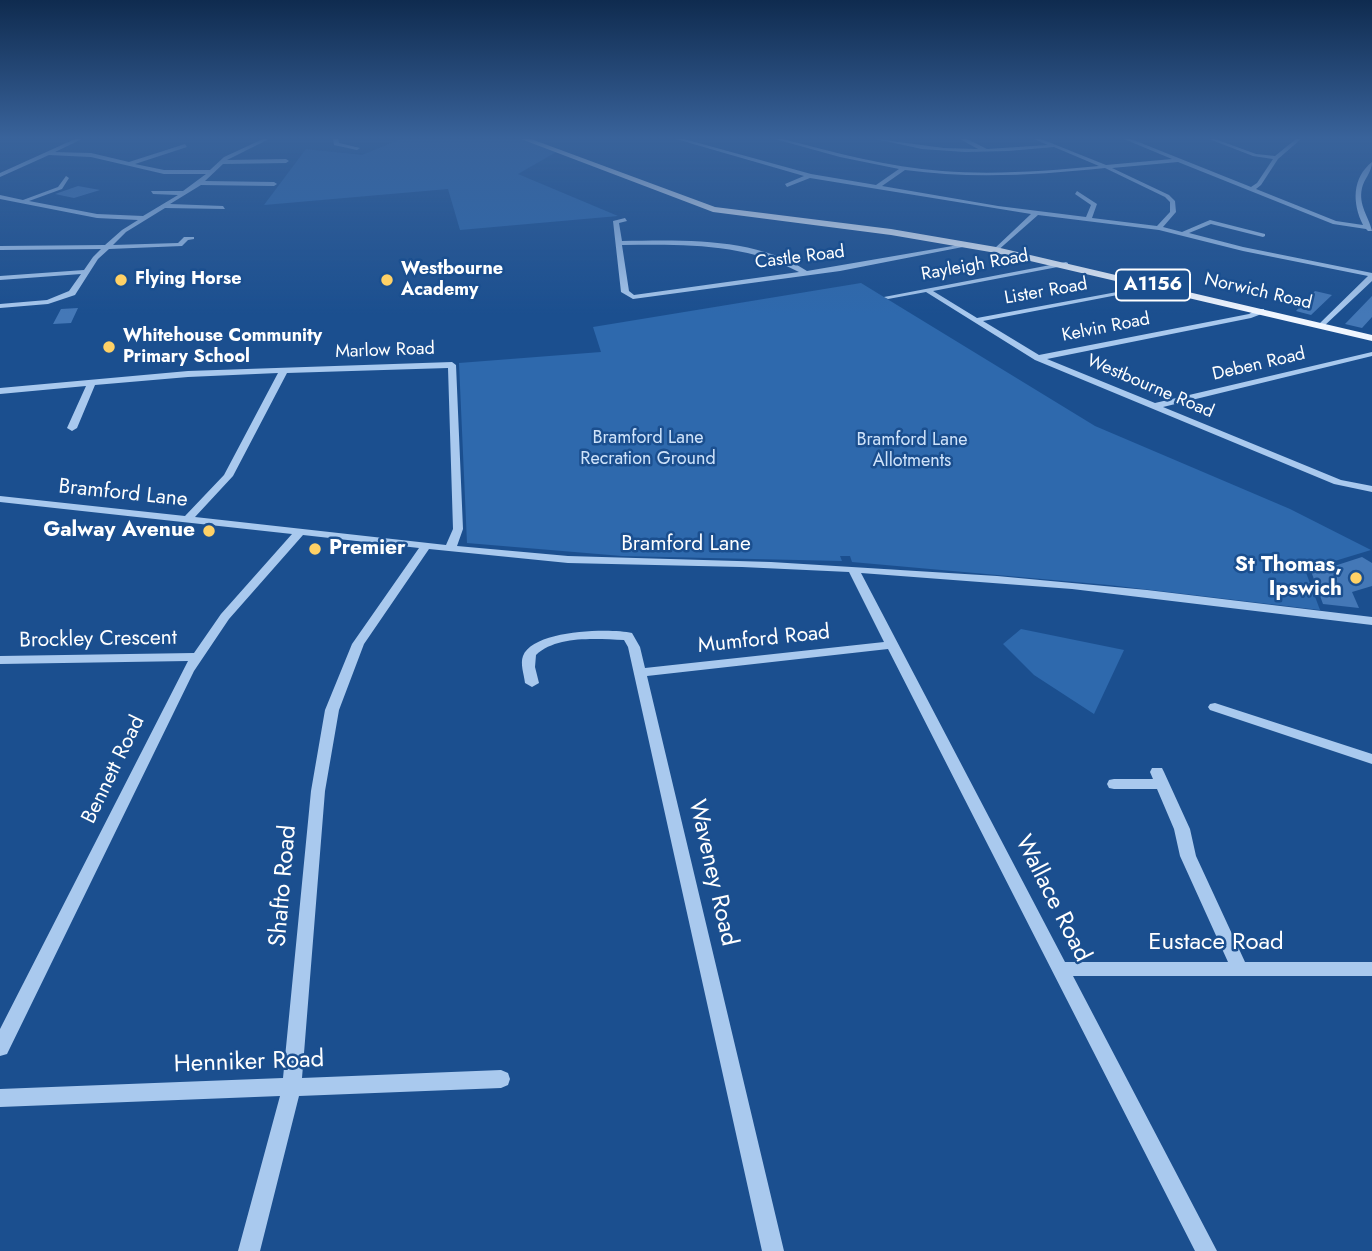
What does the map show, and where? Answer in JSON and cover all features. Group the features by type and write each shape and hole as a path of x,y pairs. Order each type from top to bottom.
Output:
{"main road":[{"name":"Norwich Road","path":"682,197 713,209 970,245 1066,264 1372,338"}],"street":[{"path":"2,197 97,216 144,218"},
{"path":"22,201 33,197"},
{"path":"0,306 61,298 74,291 105,247 178,197"},
{"path":"936,197 1159,228 1372,276"},
{"path":"1084,197 1094,204 1088,219"},
{"path":"1159,228 1173,212 1172,202 1168,197"},
{"path":"1273,197 1342,225 1370,232"},
{"path":"1357,197 1359,211 1370,232"},
{"path":"166,205 223,208"},
{"path":"996,250 1036,213"},
{"path":"625,220 615,221 618,243 668,242 752,253 780,259 804,272"},
{"path":"1181,234 1210,222 1263,235"},
{"path":"1342,225 1370,232"},
{"path":"0,247 180,244 186,238 192,238"},
{"name":"Castle Road","path":"618,243 625,292 632,297 836,269 970,245"},
{"name":"Rayleigh Road","path":"888,297 1066,264"},
{"path":"0,278 85,272"},
{"path":"1323,325 1372,276"},
{"name":"Lister Road","path":"977,320 1160,286"},
{"name":"Westbourne Road","path":"928,290 1038,358 1338,482 1372,489"},
{"name":"Kelvin Road","path":"1038,358 1251,316 1261,311"},
{"name":"Deben Road","path":"1154,406 1372,354"},
{"name":"Marlow Road","path":"0,391 284,370 453,365 458,529 450,549"},
{"path":"187,520 232,471 284,370"},
{"path":"72,428 92,383"},
{"name":"Bramford Lane","path":"0,499 425,547 618,564 771,565 853,569 1096,589 1372,621"},
{"name":"Bennett Road","path":"0,1048 153,737 196,657 225,617 299,533"},
{"name":"Shafto Road","path":"249,1251 292,1085 318,791 331,710 358,644 425,547"},
{"name":"Wallace Road","path":"853,569 1206,1251"},
{"name":"Waveney Road","path":"532,683 528,660 533,650 549,642 606,635 628,636 634,647 773,1251"},
{"name":"Mumford Road","path":"641,673 891,645"},
{"name":"Brockley Crescent","path":"0,660 196,657"},
{"path":"1215,707 1372,759"},
{"path":"1114,784 1159,778 1182,830 1188,856 1239,967"},
{"name":"Eustace Road","path":"1060,969 1372,969"},
{"name":"Henniker Road","path":"0,1098 500,1079"}],"green space":[{"path":"270,197 352,197 264,205"},
{"path":"450,197 574,197 618,216 460,230"},
{"name":"Bramford Lane Allotments","path":"861,283 1095,426 1290,509 1371,550 1305,570 1320,610 1109,585 852,562 850,556 840,556 842,561 622,556 467,543 459,363 601,352 593,327"},
{"path":"1021,629 1124,650 1094,714 1034,675 1003,644"}],"building":[{"path":"1315,291 1332,295 1311,315 1296,311"},
{"path":"1372,296 1372,317 1362,328 1345,324"},
{"path":"78,308 71,323 53,324 61,309"},
{"path":"1362,557 1372,563 1372,586 1352,592 1359,608 1323,604 1311,571"}],"place":[{"name":"Flying Horse","path":"121,280"},
{"name":"Westbourne Academy","path":"387,280"},
{"name":"Whitehouse Community Primary School","path":"109,347"},
{"name":"Galway Avenue","path":"209,531"},
{"name":"Premier","path":"315,549"},
{"name":"St Thomas, Ipswich","path":"1356,578"}],"park label":[{"name":"Bramford Lane Recration Ground","path":"648,450"}]}
